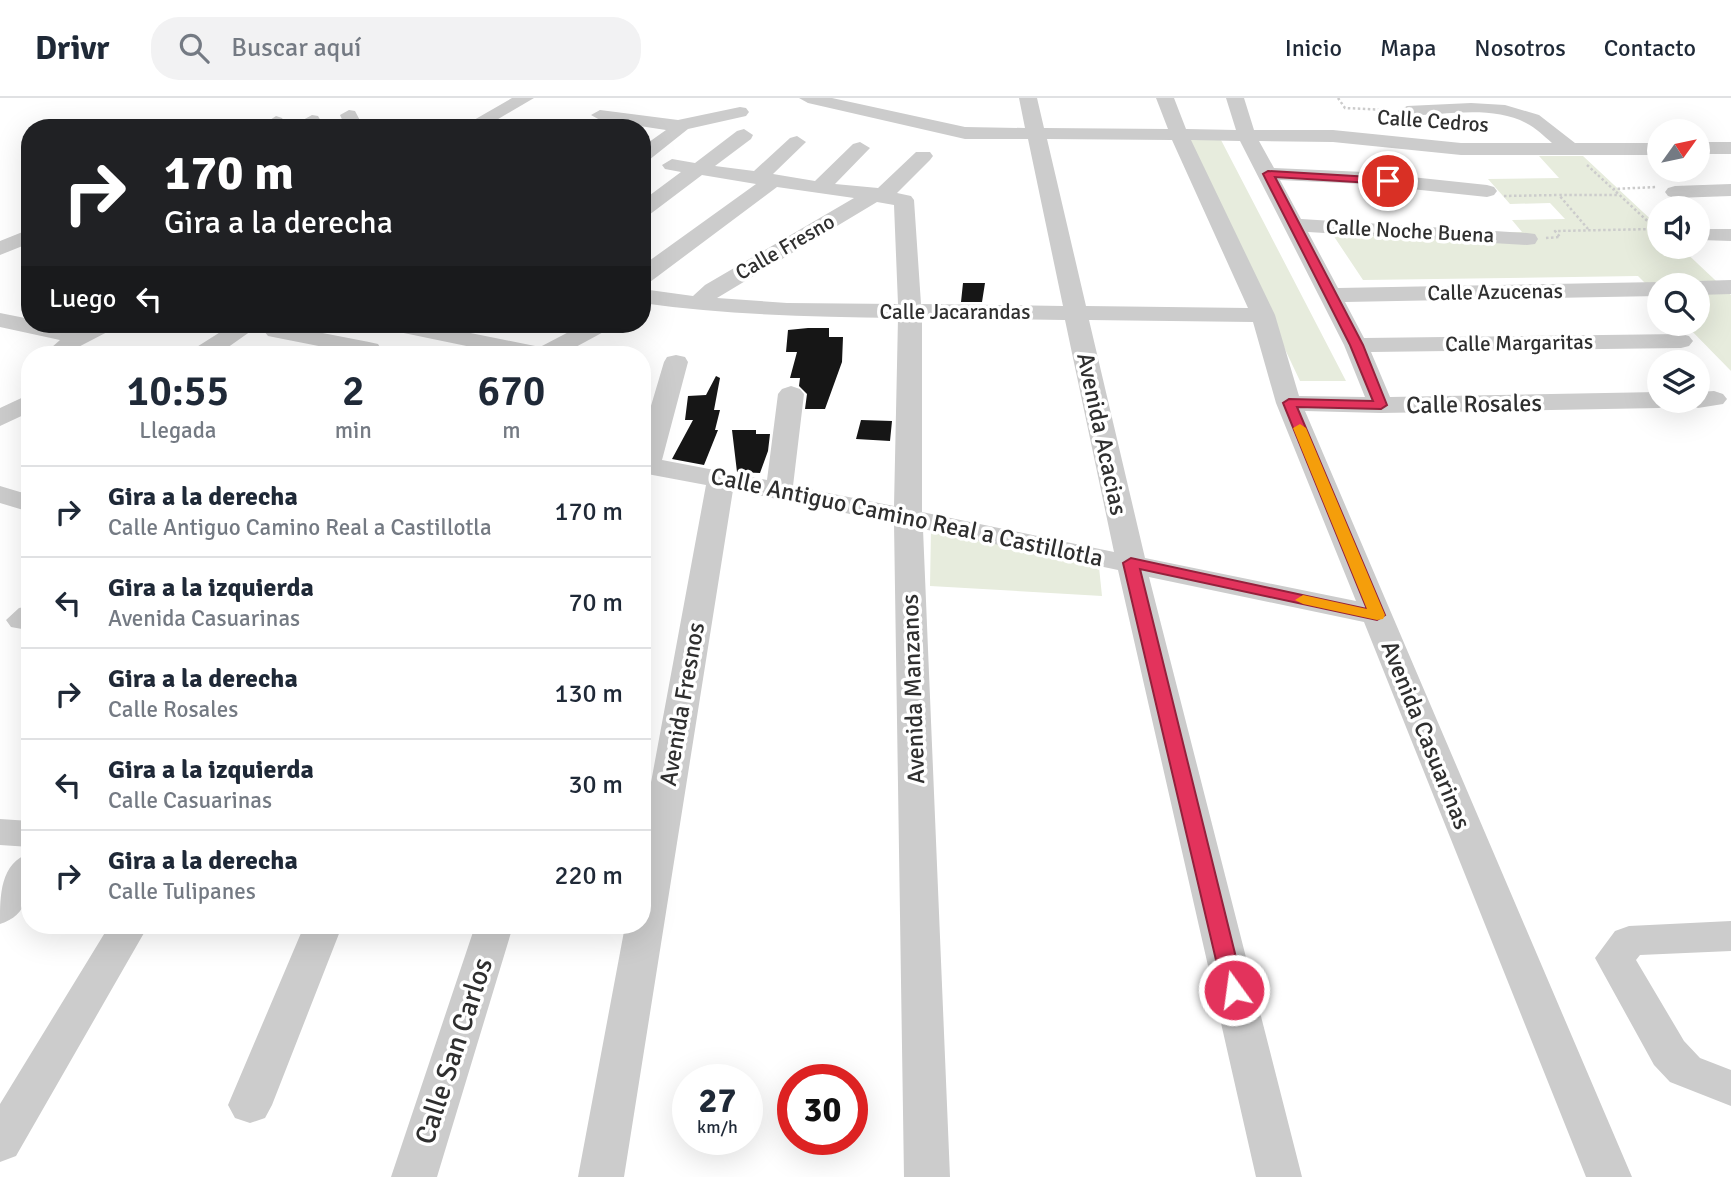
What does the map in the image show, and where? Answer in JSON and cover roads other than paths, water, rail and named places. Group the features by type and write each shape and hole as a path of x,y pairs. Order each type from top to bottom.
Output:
{"street":[{"path":"485,119 525,98"},
{"name":"Calle Cedros","path":"808,98 965,133 1035,132 1180,137 1333,136 1461,149 1647,149"},
{"name":"Avenida Acacias","path":"1028,98 1131,563 1279,1177"},
{"name":"Avenida Casuarinas","path":"1165,98 1180,137 1263,315 1289,403 1609,1177"},
{"path":"1235,98 1247,136 1356,345 1381,405"},
{"path":"1407,111 1488,109 1518,114 1532,118 1572,150"},
{"path":"651,123 678,126 740,112"},
{"path":"600,116 623,119"},
{"path":"651,145 680,128 678,126"},
{"path":"651,204 744,135"},
{"path":"651,286 765,179 797,142"},
{"path":"820,187 860,148"},
{"path":"1710,148 1731,148"},
{"name":"Calle Fresno","path":"698,304 713,290 888,197 923,156"},
{"path":"671,166 888,197"},
{"path":"1268,174 1364,178 1487,191"},
{"path":"1675,191 1731,190"},
{"name":"Avenida Manzanos","path":"888,197 910,311 908,518 927,1177"},
{"name":"Calle Noche Buena","path":"1294,225 1527,239"},
{"path":"0,226 21,231"},
{"path":"1710,235 1731,235"},
{"path":"0,249 21,238"},
{"path":"1710,288 1731,287"},
{"name":"Calle Azucenas","path":"1331,295 1647,289"},
{"name":"Calle Jacarandas","path":"651,294 698,304 753,309 1263,315"},
{"path":"0,320 21,329"},
{"path":"32,333 64,346"},
{"path":"72,346 92,333"},
{"path":"215,346 235,333"},
{"path":"284,333 339,346"},
{"path":"373,346 392,333"},
{"path":"440,333 501,346"},
{"path":"467,339 476,333"},
{"path":"561,346 584,333"},
{"path":"0,340 52,346"},
{"name":"Calle Margaritas","path":"1356,345 1681,341"},
{"path":"651,445 676,362"},
{"path":"779,491 791,394"},
{"name":"Calle Rosales","path":"1289,403 1381,405 1647,400"},
{"name":"Calle Antiguo Camino Real a Castillotla","path":"651,466 1377,615"},
{"name":"Avenida Fresnos","path":"651,886 721,479"},
{"path":"0,494 21,501"},
{"path":"0,832 21,833"},
{"path":"0,911 21,880"},
{"path":"0,1143 124,934"},
{"path":"250,1105 320,934"},
{"name":"Calle San Carlos","path":"414,1177 491,934"},
{"name":"Avenida Fresnos","path":"601,1177 643,934"},
{"path":"1731,936 1629,941 1615,958 1669,1053 1685,1070 1731,1088"}]}
